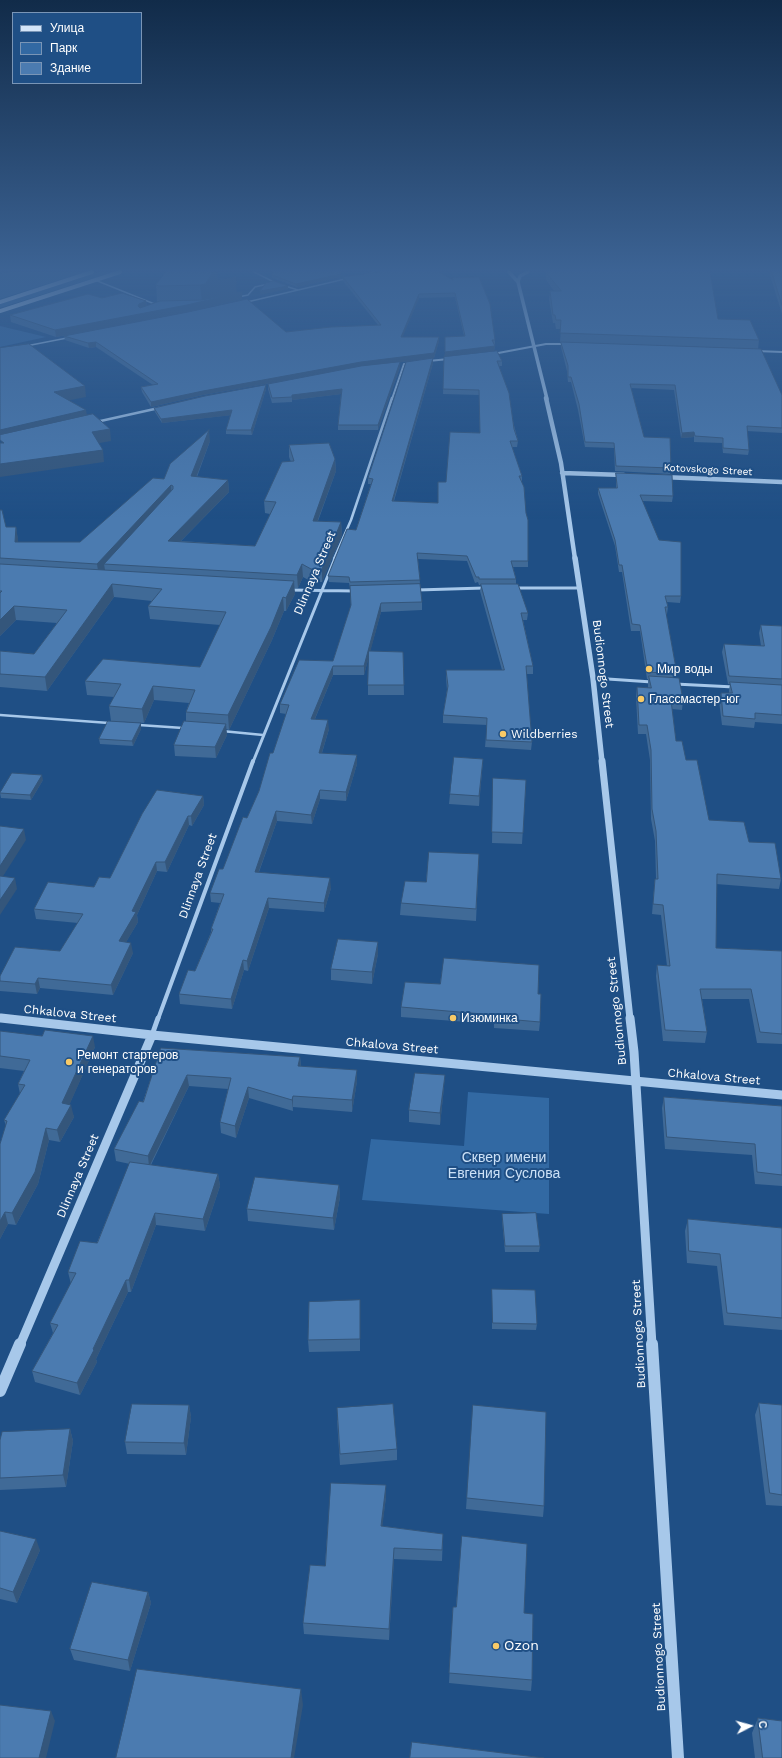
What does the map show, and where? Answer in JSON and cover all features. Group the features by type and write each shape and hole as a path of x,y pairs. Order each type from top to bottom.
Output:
{"street":[{"name":"Budionnogo Street","path":"537,354 562,473 593,678 634,1052 678,1758"},
{"path":"428,361 451,358"},
{"name":"Dlinnaya Street","path":"0,1391 152,1035 263,734 320,592 351,520 404,364 397,365"},
{"path":"91,424 160,408"},
{"path":"562,473 632,476"},
{"name":"Kotovskogo Street","path":"655,477 782,482"},
{"path":"415,590 485,588"},
{"path":"507,588 580,588"},
{"path":"288,590 320,592 360,591"},
{"path":"593,678 656,682"},
{"path":"672,683 735,688"},
{"name":"Chkalova Street","path":"0,1018 152,1035 782,1095"}],"lane":[{"path":"0,715 111,723"},
{"path":"135,725 191,729"},
{"path":"215,731 263,734"}],"green space":[{"name":"Сквер имени Евгения Суслова","path":"468,1092 549,1098 549,1214 362,1200 371,1139 464,1146"}],"building":[{"path":"0,354 42,354 85,386 54,392 86,410 0,430"},
{"path":"114,354 426,354 361,362 151,402 141,387 158,384"},
{"path":"470,354 499,354 502,361 497,361 509,393 514,429 518,441 510,441 522,476 519,476 524,487 528,520 528,561 511,561 516,579 479,579 479,577 476,577 467,556 417,553 420,580 350,582 349,577 328,576 347,529 356,530 373,479 368,478 406,362 433,358 392,501 438,503 438,482 446,482 450,432 480,433 479,390 443,389 444,357"},
{"path":"565,354 763,354 782,395 782,428 747,426 749,450 723,448 723,438 695,436 694,432 682,433 675,385 630,384 644,437 670,438 671,468 616,466 614,443 585,442 579,404 571,377 568,377 568,366"},
{"path":"400,362 378,425 338,425 342,389 292,395 292,397 272,398 268,384 361,366"},
{"path":"266,385 251,430 226,430 232,410 161,419 154,408 205,396"},
{"path":"93,414 110,429 92,432 103,450 0,464 0,443 4,443 0,440 0,435"},
{"path":"209,430 191,476 228,480 168,541 255,546 276,502 264,501 282,462 294,461 289,445 329,443 335,459 313,521 341,522 322,569 311,569 302,564 297,575 104,564 173,489 173,486 171,485 97,564 0,558 0,510 2,510 6,527 16,527 15,542 80,542 153,478 164,479 170,464"},
{"path":"616,473 672,475 673,496 640,495 659,540 681,542 681,596 665,596 668,607 665,607 677,674 648,672 640,625 632,624 622,565 619,565 615,540 598,488 617,488"},
{"path":"0,564 294,581 286,598 283,597 271,627 228,715 186,712 195,690 153,686 142,709 109,706 121,684 85,681 103,659 200,667 226,612 148,606 162,589 112,584 45,677 0,674 0,651 34,654 67,610 14,606 0,620 0,593 2,591 0,591"},
{"path":"420,584 422,602 381,603 364,666 333,666 311,719 328,720 319,753 357,755 346,792 320,790 311,815 276,811 255,872 330,878 324,903 268,898 247,961 243,960 231,999 179,994 188,970 195,971 213,929 211,929 224,894 210,893 219,869 223,869 243,817 247,818 259,791 270,753 273,753 289,705 280,704 299,660 333,661 351,605 350,586"},
{"path":"481,584 518,584 528,613 521,613 533,666 526,666 532,742 486,740 487,718 443,715 448,686 446,670 504,670"},
{"path":"761,625 782,626 782,679 729,676 724,644 764,646"},
{"path":"369,651 403,652 404,685 368,685"},
{"path":"649,676 679,678 683,700 671,700 676,741 682,741 686,760 697,760 709,820 744,822 749,842 775,843 781,879 717,874 716,948 782,951 782,1034 760,1032 751,989 700,989 707,1032 665,1030 657,965 670,966 663,905 653,904 655,879 658,879 656,831 652,809 651,750 647,725 639,725 637,687 651,688"},
{"path":"730,682 782,685 782,715 755,713 755,719 723,716 721,693 732,693"},
{"path":"108,721 141,723 132,741 99,739"},
{"path":"184,721 226,724 215,747 174,745"},
{"path":"454,757 483,759 479,796 450,794"},
{"path":"12,773 42,775 30,795 0,793"},
{"path":"493,778 526,780 523,833 492,832"},
{"path":"157,790 203,796 191,816 188,816 165,862 156,862 132,911 136,912 119,941 131,943 111,985 38,978 35,984 0,981 0,976 15,947 60,951 83,914 34,909 48,882 94,887 99,877 110,878 142,814"},
{"path":"0,826 24,829 0,866"},
{"path":"429,852 479,854 476,909 401,903 405,881 426,882"},
{"path":"0,876 15,878 0,900"},
{"path":"338,939 378,942 372,972 331,969"},
{"path":"444,958 539,965 538,994 541,994 540,1022 494,1018 494,1015 401,1007 405,982 440,984"},
{"path":"45,1030 93,1036 62,1103 71,1105 57,1130 46,1128 35,1172 12,1213 5,1212 0,1221 0,1144 7,1121 4,1120 25,1085 18,1084 30,1060 0,1056 0,1031 42,1036"},
{"path":"161,1048 300,1057 298,1066 357,1070 352,1100 293,1096 292,1100 248,1087 235,1126 220,1122 231,1078 187,1075 148,1156 114,1149 139,1101 143,1102"},
{"path":"415,1073 445,1075 440,1113 409,1110"},
{"path":"664,1097 782,1106 782,1175 757,1172 755,1144 667,1137"},
{"path":"130,1162 218,1174 203,1219 155,1213 129,1280 126,1280 77,1383 32,1371 58,1325 50,1323 76,1273 68,1272 80,1241 97,1243"},
{"path":"255,1177 339,1185 333,1218 247,1209"},
{"path":"536,1213 540,1246 505,1246 502,1214"},
{"path":"688,1219 782,1228 782,1318 727,1313 720,1254 689,1251"},
{"path":"492,1289 535,1290 537,1324 493,1323"},
{"path":"360,1300 360,1339 308,1340 309,1302"},
{"path":"759,1403 782,1405 782,1495 770,1493"},
{"path":"132,1404 189,1405 184,1443 125,1442"},
{"path":"393,1404 397,1449 340,1454 337,1408"},
{"path":"473,1405 546,1412 544,1506 467,1498"},
{"path":"70,1429 63,1475 0,1478 0,1440 2,1432"},
{"path":"331,1483 386,1485 381,1526 443,1534 442,1550 394,1548 389,1629 303,1623 310,1565 325,1566"},
{"path":"0,1531 36,1539 13,1592 0,1588"},
{"path":"462,1536 527,1544 524,1613 533,1614 532,1680 449,1673 453,1607 456,1607"},
{"path":"92,1582 148,1592 128,1660 70,1649"},
{"path":"137,1669 301,1689 291,1758 116,1758"},
{"path":"0,1705 51,1711 39,1758 0,1758"},
{"path":"758,1718 782,1721 782,1758 763,1758"},
{"path":"412,1742 544,1758 410,1758"}],"place":[{"name":"Мир воды","path":"649,669"},
{"name":"Глассмастер-юг","path":"641,699"},
{"name":"Wildberries","path":"503,734"},
{"name":"Изюминка","path":"453,1018"},
{"name":"Ремонт стартеров и генераторов","path":"69,1062"},
{"name":"Ozon","path":"496,1646"}]}
